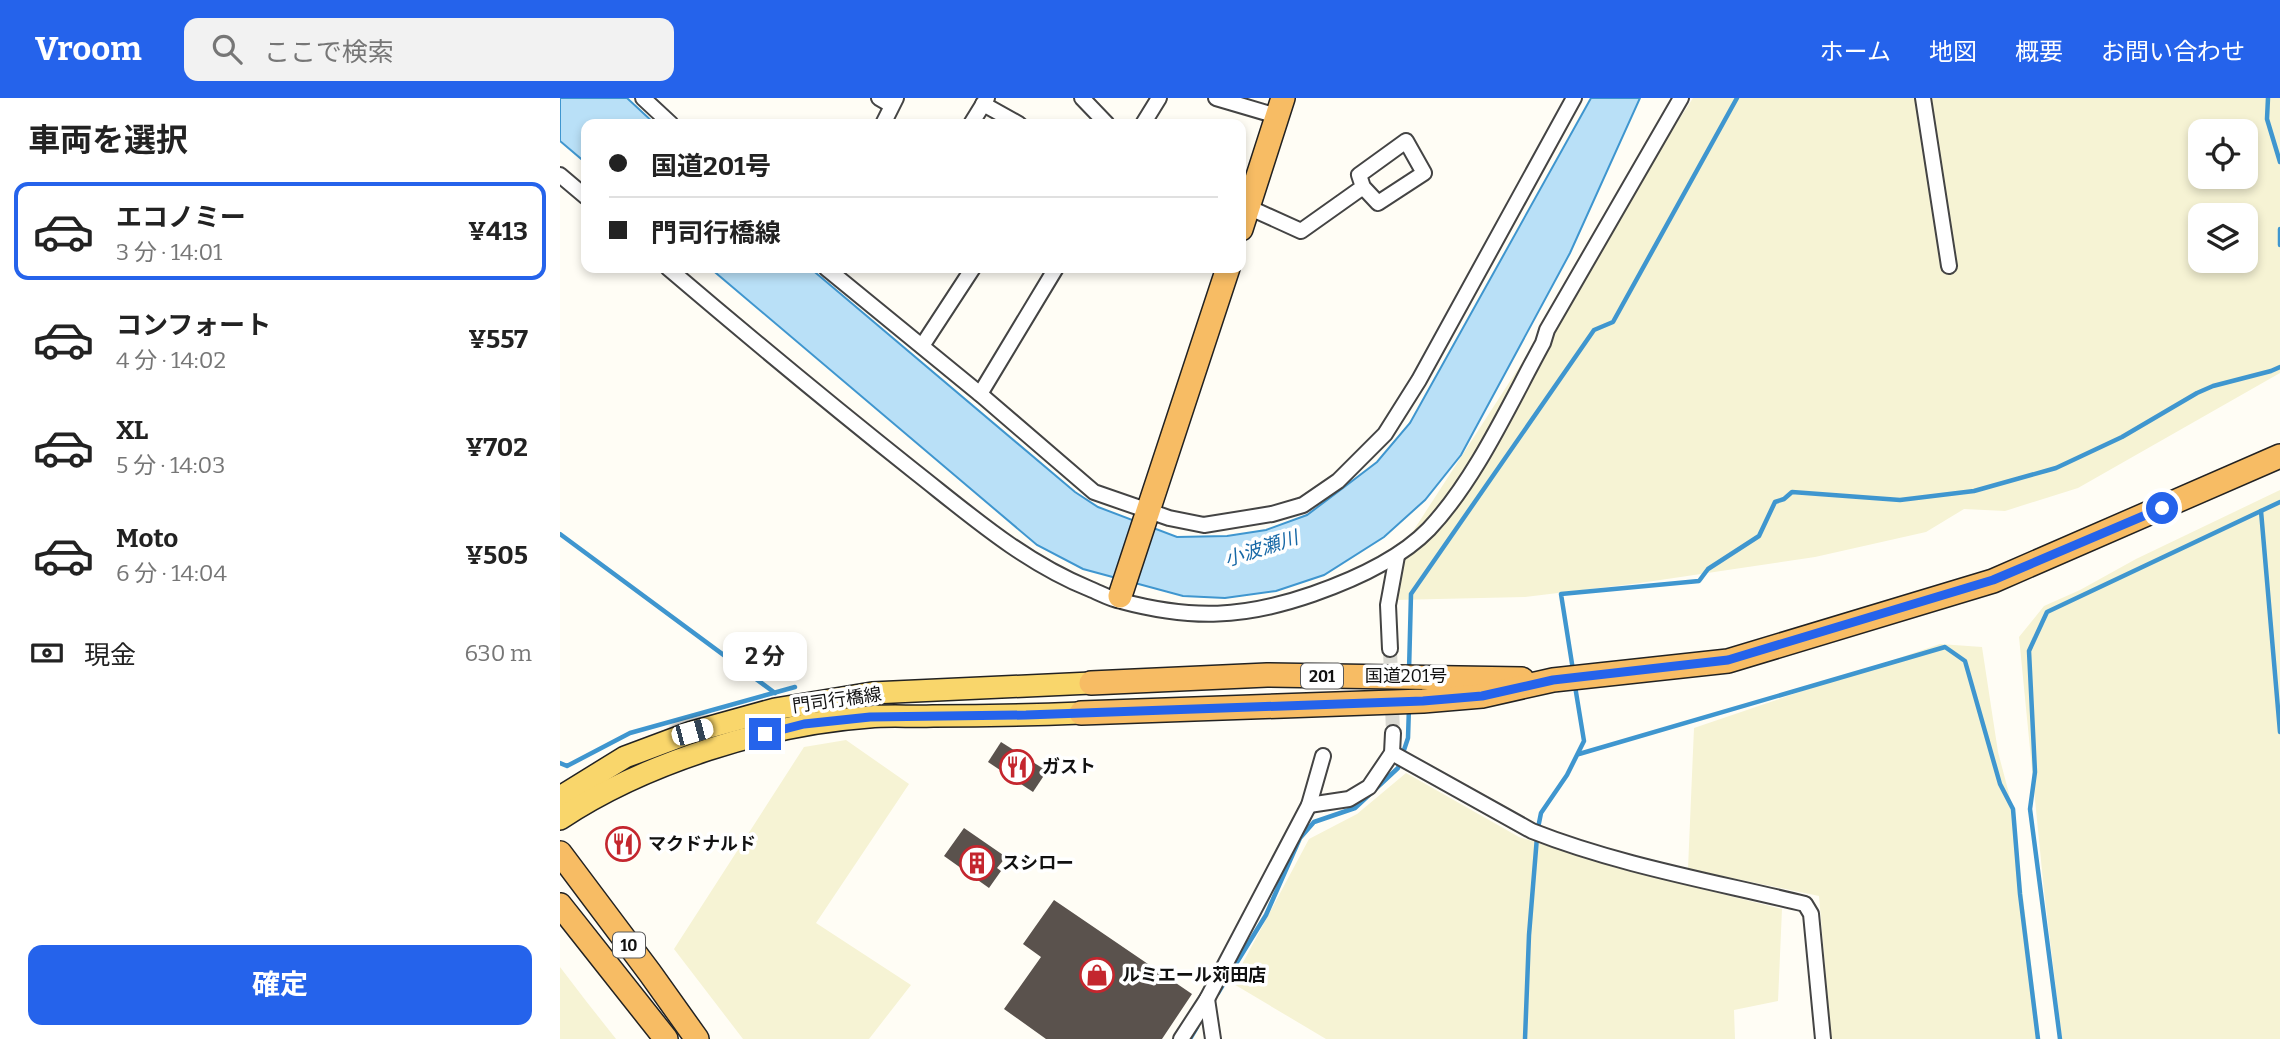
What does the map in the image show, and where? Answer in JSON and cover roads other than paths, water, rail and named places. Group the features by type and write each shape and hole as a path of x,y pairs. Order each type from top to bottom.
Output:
{"highway":[{"path":"1246,213 1280,107"},
{"path":"1120,596 1226,273"},
{"name":"国道201号","path":"1081,713 1423,701 1482,696 1553,680 1728,660 1993,580 2280,456"},
{"name":"国道201号","path":"1091,683 1268,676 1553,680"},
{"name":"10","path":"560,853 696,1039"},
{"name":"10","path":"560,905 666,1039"}],"main road":[{"name":"門司行橋線","path":"560,797 625,757 692,732 775,709 872,693 1091,683"},
{"name":"門司行橋線","path":"560,819 591,799 662,767 747,738 804,724 870,717 1081,713"}],"street":[{"path":"643,98 666,119"},
{"path":"1082,98 1102,119"},
{"path":"1146,119 1160,98"},
{"path":"1216,98 1280,107"},
{"path":"832,273 1094,492 1149,514 1205,525 1244,520 1303,505 1338,481 1385,433 1419,380 1574,98"},
{"path":"674,273 804,384 992,532 1033,561 1075,583 1119,601 1192,614 1236,614 1282,605 1334,587 1396,556 1429,529 1466,482 1543,343 1547,330 1681,98"},
{"path":"1923,98 1949,266"},
{"path":"884,119 889,100"},
{"path":"974,119 985,101 1011,119"},
{"path":"1406,141 1424,173 1378,203 1363,187 1359,175 1406,141"},
{"path":"560,175 581,193"},
{"path":"1248,207 1301,230 1363,187"},
{"path":"922,346 970,273"},
{"path":"980,394 1053,273"},
{"path":"1390,649 1388,605 1396,556"},
{"path":"1309,805 1349,799 1369,787 1392,753 1393,733"},
{"path":"1392,753 1532,831 1555,840 1661,870 1805,904 1811,914 1823,1039"},
{"path":"1181,1039 1207,999 1309,805 1323,755"},
{"path":"1207,999 1213,1039"}],"water":[{"path":"560,98 627,98 650,119 581,119 581,159 560,141"},
{"name":"小波瀬川","path":"1591,98 1640,98 1570,253 1461,455 1425,500 1384,537 1324,575 1276,591 1225,598 1183,596 1083,569 1037,545 716,273 816,273 1075,492 1098,507 1177,537 1227,536 1266,530 1307,515 1377,462 1410,423"}],"waterway":[{"path":"1409,671 1411,594 1594,330 1613,322 1737,98"},
{"path":"2268,98 2267,119 2280,162"},
{"path":"2280,229 2280,245"},
{"path":"1573,670 1561,594 1699,581 1708,569 1759,536 1775,502 1792,492 1900,500 1974,491 2056,468 2122,437 2197,393 2280,367"},
{"path":"2060,1039 2030,809 2035,772 2029,651 2047,612 2280,502"},
{"path":"2261,511 2280,732"},
{"path":"560,534 775,693"},
{"path":"1579,754 1945,647 1965,661 2000,784 2013,809 2020,894 2038,1039"},
{"path":"1538,828 1541,813 1567,775 1584,741 1575,686"},
{"path":"560,763 567,766 630,733 795,687"},
{"path":"1218,993 1266,915 1300,838 1314,822 1355,808 1398,768 1408,738 1409,707"},
{"path":"1525,1039 1529,935 1537,837"},
{"path":"1190,1039 1197,1027"}],"tunnel":[{"path":"1390,649 1393,733"}],"place":[{"name":"ガスト","path":"1017,767"},
{"name":"マクドナルド","path":"623,844"},
{"name":"スシロー","path":"977,863"},
{"name":"ルミエール苅田店","path":"1097,975"}]}
